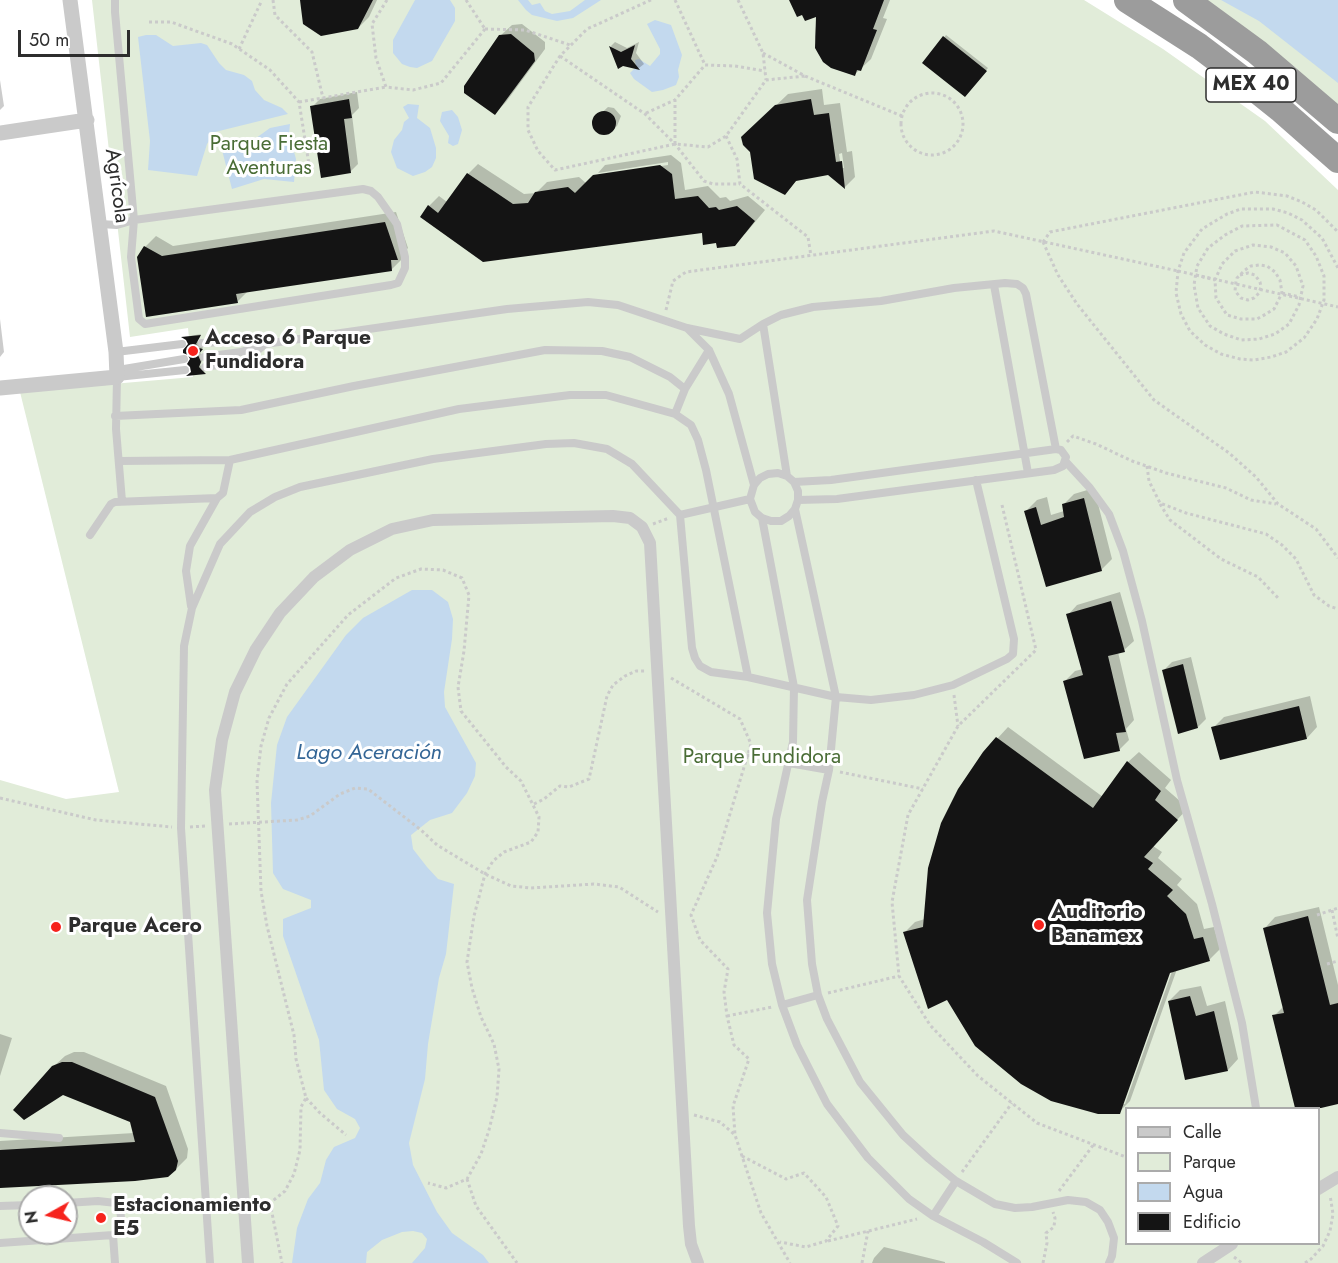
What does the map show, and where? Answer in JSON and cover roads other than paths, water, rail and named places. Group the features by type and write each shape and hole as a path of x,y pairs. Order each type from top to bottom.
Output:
{"highway":[{"name":"MEX 40","path":"1127,0 1165,23 1240,76 1338,160"},
{"name":"MEX 40","path":"1186,0 1257,52 1338,121"}],"street":[{"name":"Agrícola","path":"70,0 87,120 117,373"},
{"path":"0,133 87,120"},
{"path":"0,388 117,373"},
{"path":"248,1263 215,790 222,740 235,692 256,649 280,613 314,577 350,550 392,529 433,520 613,516 630,518 642,527 650,543 689,1226 691,1244 698,1263"},
{"path":"1320,1188 1338,1177"},
{"path":"1203,1263 1230,1245"}],"lane":[{"path":"100,224 117,225 134,220 363,189 371,190 397,224 405,257 405,268 398,283 392,285 145,324 139,319 131,256 134,220 115,12 116,0"},
{"path":"204,357 241,352 264,344 507,309 588,302 618,305 687,328 740,339 781,315 813,308 881,301 954,288 1011,283 1023,288 1059,449 1066,457 1066,462 1090,488 1109,514 1123,551 1142,621 1178,780 1239,1012 1256,1107"},
{"path":"994,285 1028,473"},
{"path":"763,324 787,476"},
{"path":"687,328 709,350 729,394 754,485"},
{"path":"202,343 242,340 264,344"},
{"path":"116,352 182,344"},
{"path":"205,367 243,361 264,344"},
{"path":"115,416 241,410 545,350 602,351 630,357 670,377 685,389"},
{"path":"675,414 685,389 709,350"},
{"path":"117,373 184,359"},
{"path":"117,373 185,370"},
{"path":"117,373 115,416 122,501"},
{"path":"119,461 230,460 459,409 570,395 606,395 675,414 691,425 698,440 748,677"},
{"path":"210,1263 181,828 184,646 192,608 220,544 250,512 275,497 300,487 433,459 574,442 607,449 632,464 680,514 691,641 695,658 700,666 711,672 748,677 836,697 871,700 914,695 953,685 1013,654 1014,647 976,480"},
{"path":"794,482 831,480 1059,449"},
{"path":"192,608 186,572 190,546 218,498 223,494 230,460"},
{"path":"798,500 837,499 1028,473 1060,468 1066,462"},
{"path":"778,473 794,482 798,491 798,500 789,516 781,521 771,521 755,512 750,499 754,485 760,478 778,473"},
{"path":"90,535 111,504 122,501 218,498"},
{"path":"680,514 750,499"},
{"path":"795,509 836,697 830,770 822,802 807,900 812,964 818,995 845,1056 860,1082 903,1135 956,1181 995,1204 1015,1208 1068,1200 1086,1203 1100,1210 1114,1238 1109,1263"},
{"path":"762,518 794,687 793,742 776,819 767,914 772,964 782,1005 797,1046 827,1104 868,1158 909,1198 933,1216 1017,1263"},
{"path":"789,763 830,770"},
{"path":"782,1005 818,995"},
{"path":"0,1133 59,1138"},
{"path":"933,1216 956,1181"},
{"path":"0,1243 113,1235 120,1228 120,1208 116,1203 78,1202"},
{"path":"0,1206 18,1205"},
{"path":"113,1235 116,1263"}],"water":[{"path":"415,0 450,0 455,8 455,21 432,61 417,68 402,64 393,53 393,40"},
{"path":"518,0 528,0 532,5 540,3 545,11 552,14 570,11 585,0 601,0 573,18 557,21 532,15"},
{"path":"1221,0 1338,0 1338,83 1259,21"},
{"path":"655,20 671,25 682,55 676,85 652,92 634,79 630,73 636,67 635,60 639,59 650,66 660,54 660,49 647,24"},
{"path":"156,35 173,46 201,43 207,45 226,70 244,75 252,81 255,90 264,100 282,108 288,114 215,132 207,144 197,176 148,170 150,141 138,37"},
{"path":"408,104 419,105 417,118 430,128 436,148 436,158 432,167 413,176 397,168 391,152 394,140 402,130 404,122 409,118 403,107"},
{"path":"452,110 458,117 462,130 458,144 453,146 448,143 449,136 440,121 442,112"},
{"path":"290,124 289,134 296,159 294,182 264,179 232,189 222,150 252,141 270,128"},
{"name":"Lago Aceración","path":"412,590 432,590 448,602 453,619 444,692 445,707 476,763 475,776 467,793 452,813 430,820 411,835 413,849 427,867 438,879 454,884 446,954 439,978 428,1044 425,1079 409,1143 413,1165 437,1212 452,1233 483,1255 489,1263 412,1263 425,1248 427,1239 422,1233 413,1231 402,1232 382,1240 367,1252 366,1263 292,1263 297,1228 308,1199 320,1183 326,1160 334,1147 355,1138 360,1128 355,1119 337,1109 324,1090 319,1040 283,936 283,919 311,908 311,900 283,889 273,873 271,803 277,745 287,717 346,635 363,618"}],"place":[{"name":"Acceso 6 Parque Fundidora","path":"193,351"},
{"name":"Auditorio Banamex","path":"1039,925"},
{"name":"Parque Acero","path":"56,927"},
{"name":"Estacionamiento E5","path":"101,1218"}],"park label":[{"name":"Parque Fiesta Aventuras","path":"269,157"},
{"name":"Parque Fundidora","path":"762,758"}]}
